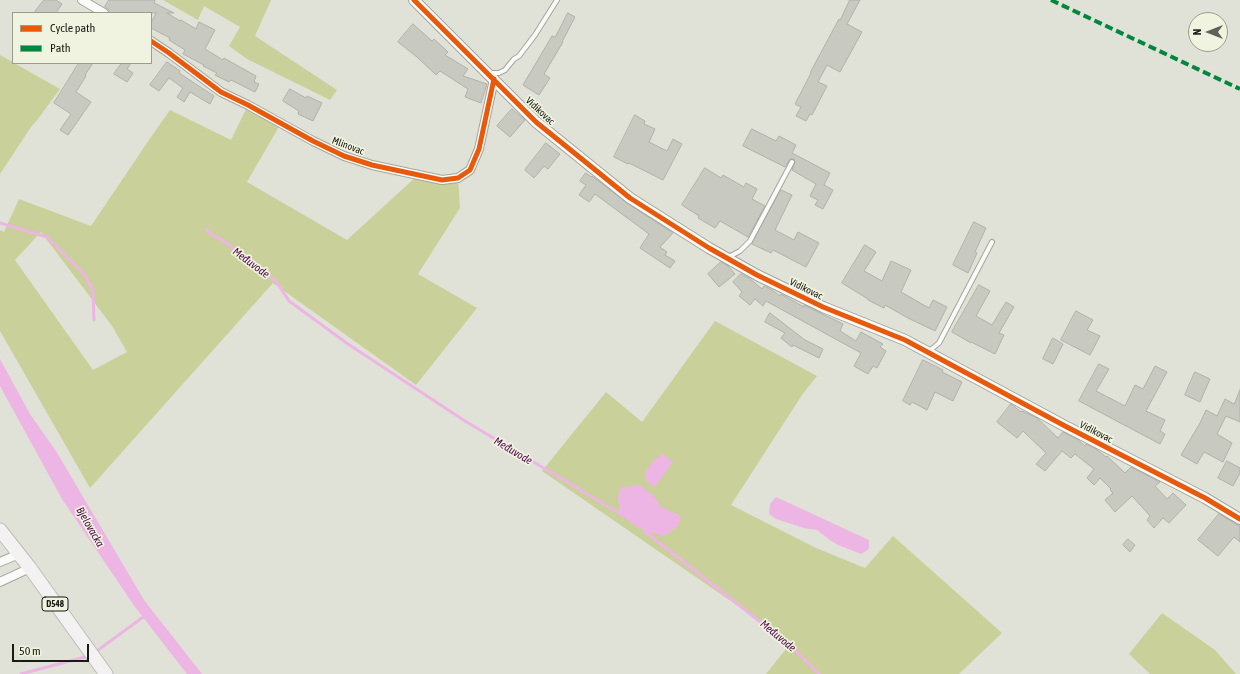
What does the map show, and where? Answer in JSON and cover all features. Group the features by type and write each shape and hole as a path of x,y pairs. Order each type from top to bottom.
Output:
{"main road":[{"name":"D548","path":"0,530 30,568 106,674"}],"street":[{"path":"82,0 102,12"},
{"name":"Vidikovac","path":"414,0 536,122 630,198 709,248 823,307 905,340 1065,426 1205,498 1240,519"},
{"name":"Mlinovac","path":"152,43 169,53 221,92 344,156 372,165 442,180 458,178 470,170 480,149 491,76"},
{"path":"0,562 19,554"},
{"path":"0,582 30,568"}],"lane":[{"path":"491,76 505,70 514,59 519,56 535,35 557,0"},
{"path":"727,258 740,251 750,241 792,162"},
{"path":"928,352 939,343 992,242"}],"green space":[{"path":"163,0 271,0 255,36 337,90 330,100 247,59 229,46 240,27 204,6 198,20"},
{"path":"0,55 12,62 12,64 16,64 60,89 31,127 0,174"},
{"path":"248,105 281,123 247,182 347,240 418,175 458,178 460,208 418,274 477,308 416,385 273,283 90,488 0,331 0,230 4,232 19,199 91,226 170,110 231,140","holes":["41,232 112,326 127,352 93,370 15,260"]},
{"path":"715,321 817,376 802,395 731,505 816,548 865,568 893,536 1002,633 959,674 766,674 790,644 751,615 542,471 606,392 642,422"},
{"path":"1162,613 1215,650 1236,674 1150,674 1129,654"}],"water":[{"name":"Bjelovacka","path":"0,359 30,414 56,451 144,600 202,674 187,674 135,607 62,499 0,386"},
{"path":"662,454 673,462 655,487 646,481 645,472 654,460"},
{"path":"640,485 654,496 661,507 681,516 678,526 664,536 647,532 620,513 618,499 620,488"},
{"path":"776,497 869,540 869,549 861,554 838,545 817,530 804,528 776,519 769,514 770,504"}],"building":[{"path":"44,0 56,0 62,4 57,12 35,12"},
{"path":"109,0 155,0 154,3 174,13 167,13 196,29 199,22 215,30 205,49 223,60 224,58 256,76 254,82 259,84 255,92 231,80 229,82 215,75 217,73 183,54 185,50 169,40 170,38 152,29 152,21 156,13 109,12 109,10 105,7"},
{"path":"850,0 860,0 847,24 862,32 840,72 827,65 818,82 827,86 812,115 810,114 806,121 796,116 801,107 795,104 810,73"},
{"path":"568,13 575,17 563,42 544,74 550,78 539,95 523,85 552,36 555,37"},
{"path":"413,24 432,41 434,39 448,52 445,55 468,69 463,76 487,84 481,103 465,97 468,89 440,71 436,75 398,42"},
{"path":"167,62 180,71 179,73 214,96 210,104 190,92 184,102 177,97 183,88 169,78 159,91 150,85"},
{"path":"78,64 92,64 76,92 91,102 68,135 60,130 71,114 54,103"},
{"path":"121,64 130,64 127,69 133,73 127,82 114,74"},
{"path":"290,89 306,98 307,96 322,103 313,121 298,114 299,111 283,101"},
{"path":"512,109 525,120 510,137 497,126"},
{"path":"635,115 645,121 644,124 655,129 649,142 667,151 673,139 682,144 663,180 614,157"},
{"path":"752,129 776,141 779,136 796,145 792,153 830,173 824,185 833,190 823,209 815,205 818,200 810,196 816,184 792,170 795,162 794,159 790,159 785,167 743,146"},
{"path":"546,143 560,154 548,169 544,166 534,178 525,170"},
{"path":"705,168 721,178 723,175 744,187 746,183 757,189 752,199 765,206 748,237 720,221 715,228 698,218 699,216 682,205"},
{"path":"586,173 627,203 673,233 660,247 667,252 665,255 675,261 670,268 640,248 649,234 595,194 589,202 579,195 586,185 580,181"},
{"path":"781,190 792,195 775,230 794,240 798,232 819,243 806,267 773,250 771,253 752,244"},
{"path":"974,222 986,228 975,252 977,253 968,273 953,265"},
{"path":"865,245 876,252 864,271 882,281 891,261 911,270 901,292 929,308 933,300 947,307 935,331 885,305 884,308 868,300 842,283"},
{"path":"721,262 728,266 735,274 719,287 708,274"},
{"path":"741,274 749,278 762,289 764,286 780,296 781,294 804,307 804,305 843,324 840,331 856,341 861,332 883,344 880,347 886,351 877,368 873,366 868,374 854,366 861,353 766,301 763,306 755,299 750,305 739,296 742,292 733,282"},
{"path":"979,285 990,291 976,316 992,325 1006,302 1014,307 999,333 1004,335 995,354 952,332"},
{"path":"1076,311 1093,320 1087,330 1100,336 1090,355 1061,340"},
{"path":"770,313 805,340 823,349 819,358 793,345 792,347 781,338 785,333 765,322"},
{"path":"1053,338 1063,344 1053,364 1043,359"},
{"path":"923,360 962,382 953,401 935,392 927,410 912,402 910,405 903,401"},
{"path":"1099,364 1109,369 1096,391 1125,406 1135,385 1143,389 1155,366 1167,372 1146,411 1165,420 1160,431 1165,434 1160,444 1079,401"},
{"path":"1195,372 1210,379 1200,402 1185,395"},
{"path":"1240,390 1240,422 1226,416 1217,434 1232,443 1223,462 1204,452 1197,464 1181,455 1206,410 1217,416 1225,399 1234,404"},
{"path":"1011,404 1021,412 1022,411 1037,418 1058,438 1063,432 1077,439 1085,446 1086,444 1096,449 1106,457 1107,456 1125,473 1131,467 1160,482 1155,486 1167,499 1173,493 1186,505 1169,523 1163,518 1154,528 1147,520 1150,516 1132,496 1115,512 1105,500 1113,493 1110,490 1111,489 1100,478 1094,485 1087,478 1094,469 1075,454 1071,458 1062,451 1045,471 1036,464 1046,453 1023,431 1017,438 997,422"},
{"path":"1227,461 1240,468 1240,473 1233,486 1218,478"},
{"path":"1219,514 1240,526 1240,542 1234,537 1218,556 1198,540"},
{"path":"1128,539 1135,545 1130,552 1123,545"}],"waterway":[{"path":"0,223 47,237 78,268 86,277 93,291 94,320"},
{"name":"Međuvode","path":"206,229 276,281 289,301 348,344 465,421 640,527"},
{"name":"Međuvode","path":"644,531 790,645 819,674"},
{"path":"94,653 146,615"},
{"path":"21,674 89,656"}],"marked path":[{"path":"1051,0 1240,89"}],"cycle path":[{"path":"414,0 536,122 630,198 709,248 757,275 823,307 905,340 1065,426 1205,498 1240,519"},
{"path":"152,42 221,92 344,156 372,165 442,180 458,178 470,170 479,149 494,79"}]}
